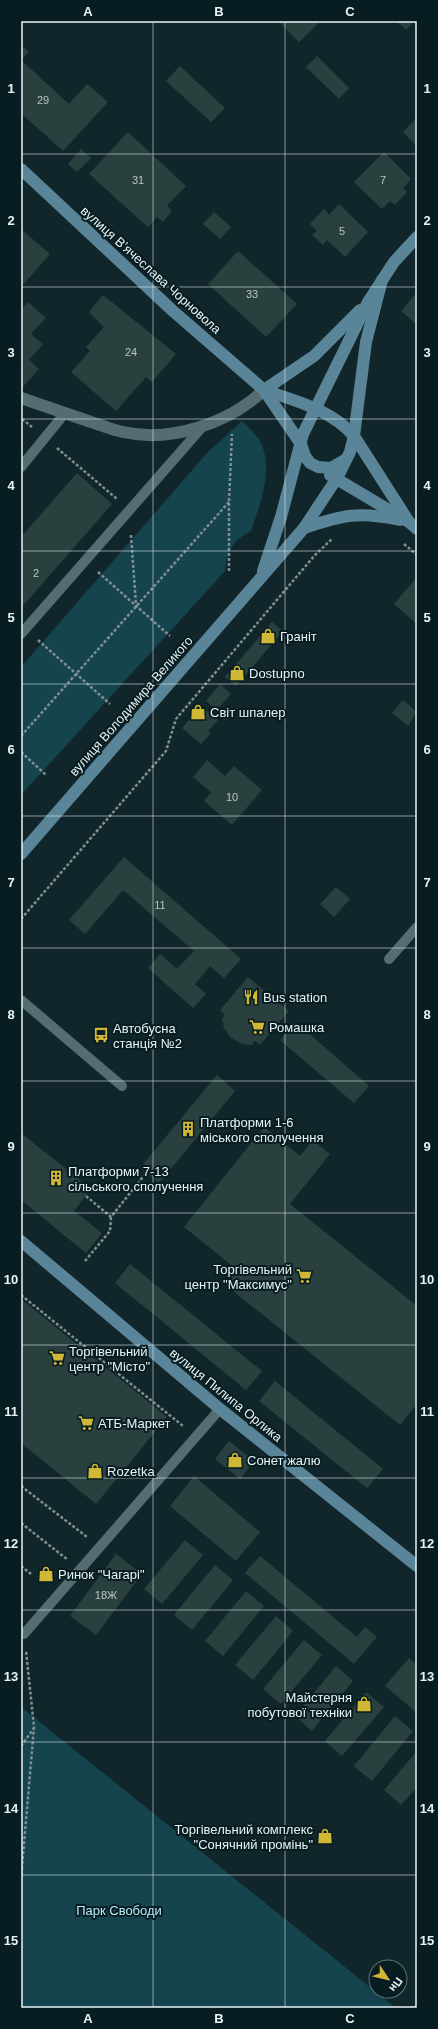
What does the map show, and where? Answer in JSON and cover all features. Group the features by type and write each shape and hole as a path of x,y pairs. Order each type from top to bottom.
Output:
{"main road":[{"name":"вулиця Вʼячеслава Чорновола","path":"21,169 173,311 264,390"},
{"path":"262,576 281,517 306,429 368,302 394,262 417,237"},
{"path":"318,467 331,468 342,463 347,458 366,342 382,280"},
{"path":"264,390 314,356 368,302"},
{"path":"264,390 316,409 335,420 351,437 413,526"},
{"path":"264,390 301,444 305,456 318,467 413,526"},
{"path":"306,429 316,420 322,418 335,420"},
{"name":"вулиця Володимира Великого","path":"21,854 304,528 337,478 347,458"},
{"path":"304,528 333,519 360,514 413,526"},
{"name":"вулиця Пилипа Орлика","path":"21,1241 220,1409 417,1566"}],"street":[{"path":"21,398 130,433 150,434 184,432 204,425 233,413 252,402 264,390"}],"lane":[{"path":"21,467 65,413"},
{"path":"23,631 204,425"},
{"path":"389,959 417,927"},
{"path":"21,1000 122,1086"},
{"path":"24,1634 220,1409"}],"path":[{"path":"229,571 228,502 233,413"},
{"path":"21,418 130,510 136,606"},
{"path":"21,736 228,502"},
{"path":"21,919 166,751 176,718 315,555 336,536"},
{"path":"401,541 417,555"},
{"path":"85,561 170,636"},
{"path":"23,631 110,704"},
{"path":"21,752 46,775"},
{"path":"86,1261 110,1231 111,1217 146,1173"},
{"path":"86,1196 111,1217"},
{"path":"21,1295 196,1436"},
{"path":"21,1486 100,1547"},
{"path":"21,1523 80,1570"},
{"path":"21,1566 31,1574"},
{"path":"21,1879 34,1727 24,1634"},
{"path":"21,1746 34,1727"},
{"path":"410,2008 417,2006"}],"green space":[{"path":"242,421 259,439 264,450 266,461 266,473 262,497 251,531 240,538 232,547 227,558 225,571 21,795 21,667 207,453"},
{"name":"Парк Свободи","path":"21,1707 368,1986 368,1999 385,1999 396,2008 21,2008"}],"building":[{"path":"278,21 321,21 299,42"},
{"path":"396,21 414,21 406,30"},
{"path":"21,45 29,52 21,60"},
{"path":"317,56 349,88 339,99 306,67"},
{"path":"21,60 69,104 87,84 108,102 63,151 21,113"},
{"path":"180,66 225,108 211,122 166,81"},
{"path":"417,117 417,146 403,132"},
{"path":"128,132 186,186 167,206 172,211 163,222 157,217 148,227 89,174"},
{"path":"81,149 91,158 77,172 68,164"},
{"path":"384,152 411,179 403,188 407,192 395,205 390,201 382,209 354,182"},
{"path":"339,204 368,232 345,257 327,240 323,245 312,235 317,231 310,224 324,209 329,215"},
{"path":"214,212 231,227 220,239 203,224"},
{"path":"21,229 50,254 24,284 21,282"},
{"path":"238,251 297,304 266,337 208,284"},
{"path":"417,292 417,325 401,311"},
{"path":"103,295 176,354 152,382 146,377 116,411 71,372 90,351 86,347 104,327 89,312"},
{"path":"28,302 46,318 31,334 43,344 29,360 39,369 21,389 21,368 24,365 21,362 21,310"},
{"path":"77,473 112,504 21,608 21,537"},
{"path":"417,577 417,624 394,604"},
{"path":"272,622 283,631 236,686 225,677"},
{"path":"220,684 231,694 217,710 206,701"},
{"path":"403,700 417,712 408,726 392,713"},
{"path":"201,706 218,720 208,731 211,733 201,744 182,728"},
{"path":"207,760 225,776 234,766 262,790 232,825 204,801 211,792 193,777"},
{"path":"124,857 241,959 224,978 210,966 195,984 206,994 193,1008 148,968 160,954 177,969 194,951 123,890 85,934 69,920"},
{"path":"336,887 350,899 334,917 320,904"},
{"path":"248,977 289,1011 260,1045 255,1041 252,1045 243,1044 231,1038 224,1028 222,1019 225,1015 220,1010"},
{"path":"296,1022 369,1086 354,1103 280,1040"},
{"name":"Платформи 1-6 міського сполучення","path":"217,1075 235,1091 159,1183 140,1168"},
{"name":"Торгівельний центр \"Максимус\"","path":"264,1127 300,1156 313,1140 330,1154 290,1204 417,1306 417,1404 400,1425 223,1283 235,1268 184,1227"},
{"path":"21,1133 91,1189 74,1211 102,1233 86,1253 21,1200"},
{"path":"130,1264 262,1371 246,1390 115,1283"},
{"name":"Торгівельний центр \"Місто\"","path":"21,1299 167,1417 96,1504 21,1443"},
{"path":"275,1381 383,1469 367,1488 259,1401"},
{"path":"229,1441 254,1461 240,1479 215,1459"},
{"path":"194,1476 260,1532 236,1561 170,1506"},
{"path":"185,1540 203,1555 162,1604 144,1589"},
{"path":"116,1554 142,1574 96,1635 70,1616"},
{"path":"260,1556 357,1637 365,1627 377,1637 354,1664 245,1573"},
{"path":"215,1565 233,1580 192,1630 174,1615"},
{"path":"246,1591 264,1606 223,1656 205,1641"},
{"path":"276,1616 293,1631 253,1680 235,1665"},
{"path":"304,1640 322,1655 281,1704 263,1689"},
{"path":"409,1658 417,1665 417,1713 385,1686"},
{"path":"336,1666 353,1681 312,1731 295,1716"},
{"path":"366,1692 384,1707 342,1756 325,1741"},
{"path":"395,1716 413,1731 372,1781 354,1766"},
{"path":"417,1751 417,1787 401,1805 384,1790"}],"place":[{"name":"Граніт","path":"268,636"},
{"name":"Dostupno","path":"237,673"},
{"name":"Світ шпалер","path":"198,712"},
{"name":"Bus station","path":"251,997"},
{"name":"Ромашка","path":"257,1027"},
{"name":"Автобусна станція №2","path":"101,1035"},
{"name":"Платформи 1-6 міського сполучення","path":"188,1129"},
{"name":"Платформи 7-13 сільського сполучення","path":"56,1178"},
{"name":"Торгівельний центр \"Максимус\"","path":"304,1276"},
{"name":"Торгівельний центр \"Місто\"","path":"57,1358"},
{"name":"АТБ-Маркет","path":"86,1423"},
{"name":"Сонет жалю","path":"235,1460"},
{"name":"Rozetka","path":"95,1471"},
{"name":"Ринок \"Чагарі\"","path":"46,1574"},
{"name":"Майстерня побутової техніки","path":"364,1704"},
{"name":"Торгівельний комплекс \"Сонячний промінь\"","path":"325,1836"}]}
